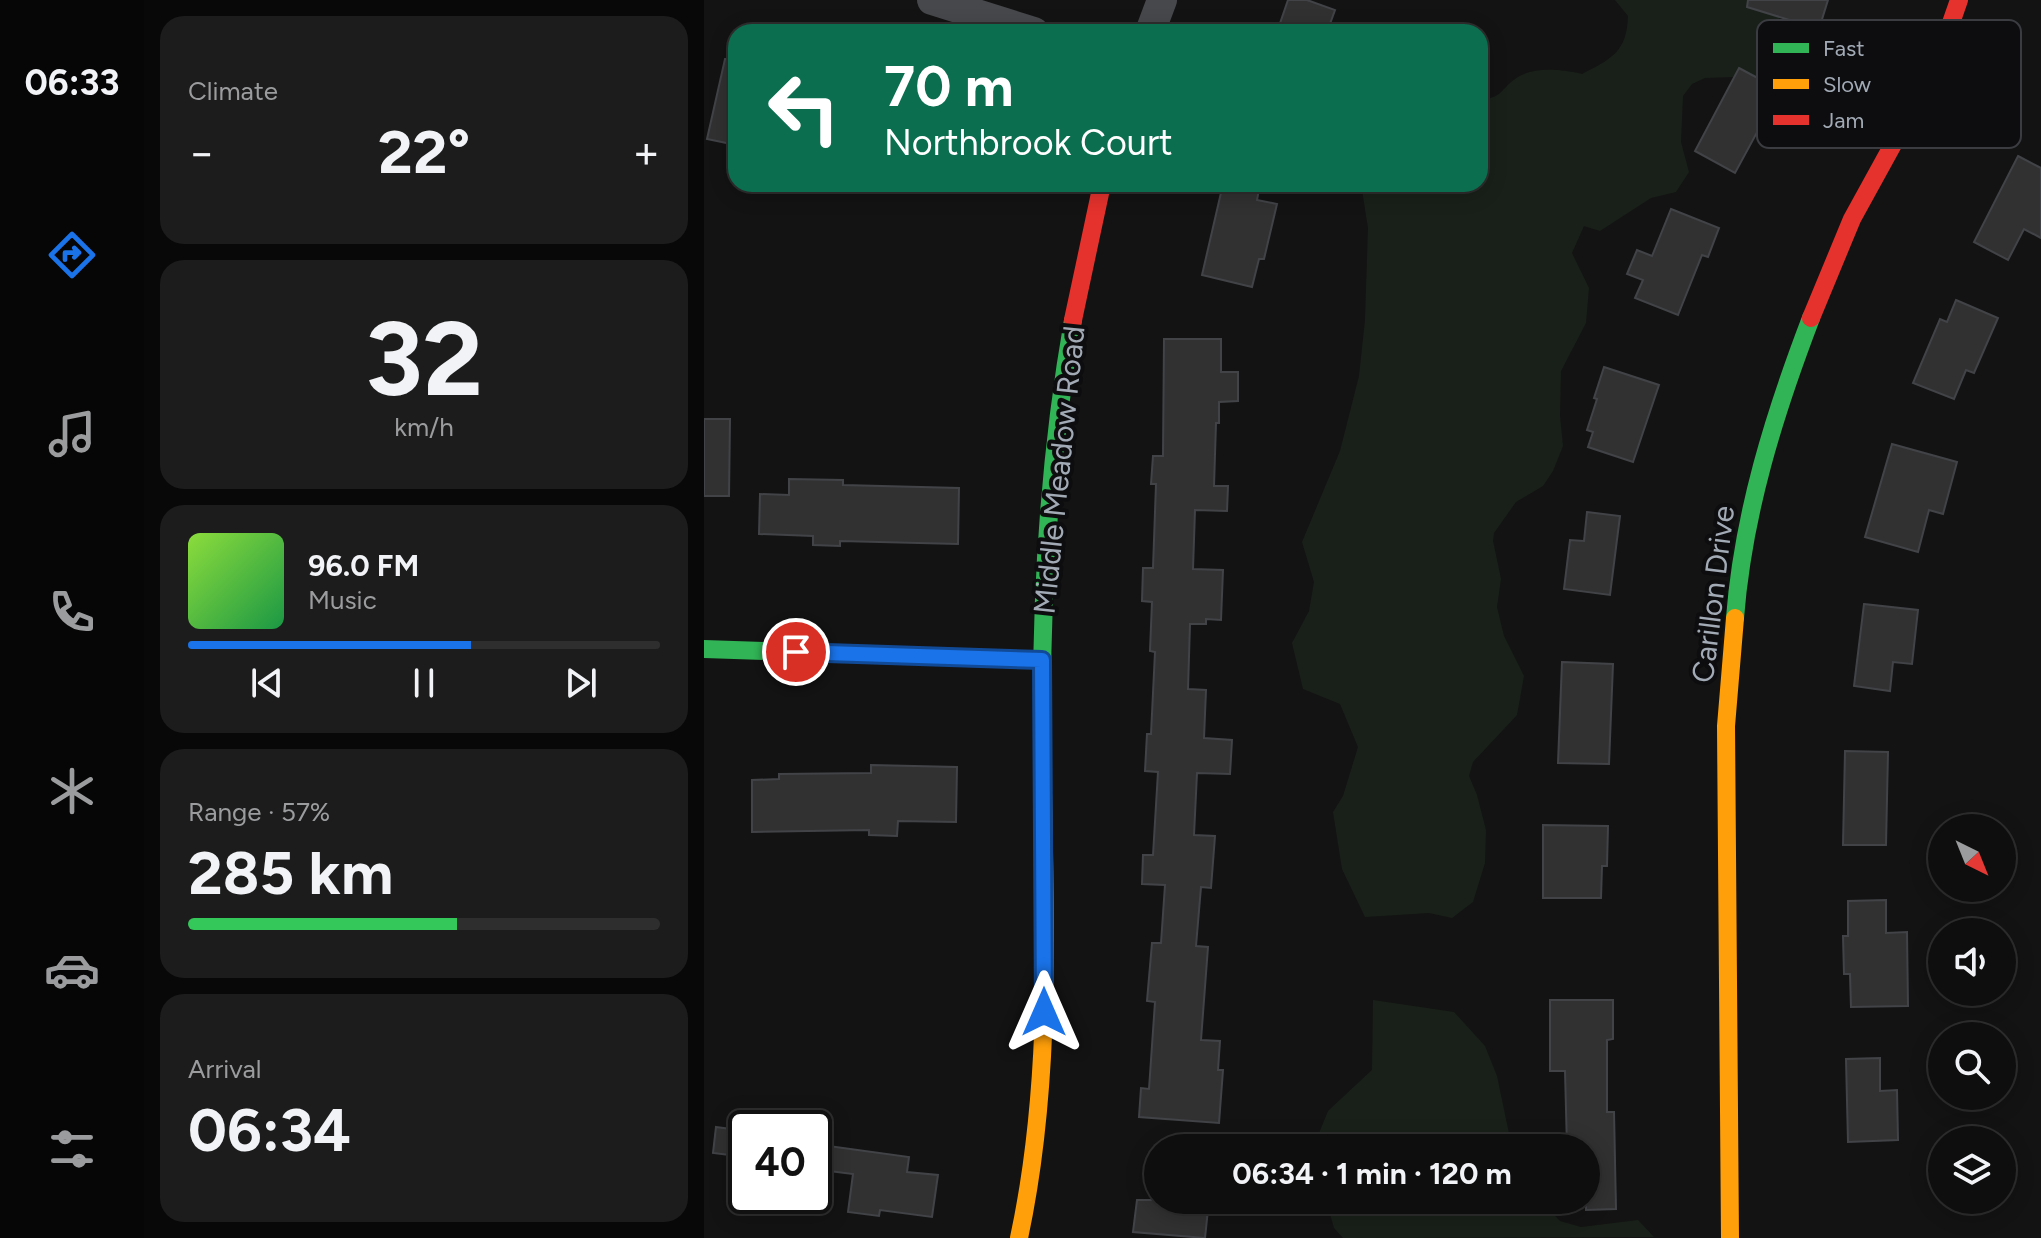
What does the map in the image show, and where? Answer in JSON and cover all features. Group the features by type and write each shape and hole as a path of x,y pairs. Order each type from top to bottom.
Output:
{"street":[{"path":"932,0 1008,24"},
{"path":"1153,24 1162,0"},
{"name":"Carillon Drive","path":"1952,20 1959,0"},
{"name":"Carillon Drive","path":"1730,1238 1726,726 1739,567 1756,485 1783,391 1852,219 1891,148"},
{"name":"Middle Meadow Road","path":"1019,1238 1039,1123 1044,1012 1042,660 1047,536 1057,420 1075,310 1100,192"},
{"path":"704,649 1042,660"}],"shaded area":[{"path":"1615,0 1763,0 1781,20 1757,20 1757,76 1705,78 1692,84 1683,96 1681,142 1689,172 1676,192 1651,198 1600,231 1584,226 1572,253 1589,288 1586,323 1561,371 1563,446 1543,486 1516,502 1494,533 1501,579 1497,607 1504,636 1524,676 1517,715 1473,762 1469,776 1486,830 1485,863 1473,902 1452,918 1429,913 1365,917 1342,869 1333,812 1343,796 1358,747 1340,704 1303,689 1292,643 1309,611 1314,582 1302,542 1340,451 1359,376 1365,320 1368,228 1362,192 1488,192 1488,99 1499,94 1512,81 1533,71 1582,74 1601,64 1621,46 1628,16"},
{"path":"1373,1000 1454,1012 1485,1046 1497,1076 1509,1134 1319,1134 1328,1111 1372,1070"},
{"path":"1330,1214 1553,1214 1560,1221 1581,1227 1638,1220 1654,1237 1343,1238 1334,1228"}],"building":[{"path":"1288,0 1307,0 1335,10 1330,24 1280,24"},
{"path":"1748,0 1828,0 1822,20 1790,20 1747,7"},
{"path":"725,59 728,59 728,143 707,139"},
{"path":"1739,68 1757,78 1757,132 1735,173 1695,151"},
{"path":"2018,156 2041,168 2041,238 2024,229 2008,260 1974,242"},
{"path":"1221,192 1258,192 1257,200 1277,204 1264,259 1259,259 1252,287 1202,275"},
{"path":"1671,209 1719,228 1708,257 1702,255 1678,315 1635,298 1643,280 1627,274 1637,250 1652,256"},
{"path":"1956,300 1998,318 1974,373 1966,370 1954,399 1913,383 1940,319 1947,322"},
{"path":"1164,339 1221,339 1221,372 1238,372 1238,401 1219,402 1219,423 1216,423 1214,486 1228,486 1227,511 1195,510 1193,569 1223,570 1221,620 1206,619 1206,624 1190,624 1188,689 1206,690 1204,738 1232,740 1230,774 1197,773 1194,835 1215,836 1211,888 1201,887 1196,946 1208,947 1201,1040 1220,1041 1218,1070 1223,1070 1219,1123 1139,1117 1141,1088 1149,1089 1155,1002 1147,1001 1152,943 1161,943 1165,885 1142,884 1143,855 1153,855 1158,772 1145,771 1147,734 1151,734 1155,652 1150,651 1152,602 1142,601 1143,568 1153,568 1156,484 1151,484 1153,456 1163,456"},
{"path":"1604,367 1659,385 1633,462 1588,447 1593,432 1587,430"},
{"path":"704,419 730,419 729,496 704,496"},
{"path":"1892,444 1957,462 1943,514 1929,510 1918,552 1865,537"},
{"path":"789,479 843,480 843,485 959,488 958,544 840,541 840,546 813,545 813,536 759,534 760,494 789,495"},
{"path":"1587,512 1620,516 1610,595 1564,589 1570,540 1584,541"},
{"path":"1864,604 1918,610 1912,664 1893,662 1890,691 1854,686"},
{"path":"1562,662 1613,664 1609,764 1558,763"},
{"path":"1845,751 1888,752 1886,845 1843,845"},
{"path":"871,765 957,767 956,822 898,821 897,836 869,835 869,830 752,832 752,780 779,779 779,774 871,773"},
{"path":"1543,825 1608,826 1607,866 1602,866 1601,898 1543,898"},
{"path":"1886,900 1886,933 1907,932 1908,1006 1851,1007 1850,974 1844,974 1843,936 1848,936 1848,901"},
{"path":"1550,1000 1613,1000 1613,1039 1607,1040 1607,1112 1614,1112 1616,1209 1600,1210 1600,1134 1567,1134 1565,1071 1550,1071"},
{"path":"1880,1058 1880,1091 1897,1090 1898,1140 1848,1142 1846,1059"},
{"path":"716,1127 728,1129 728,1155 713,1153"},
{"path":"832,1146 909,1157 907,1172 938,1175 932,1217 880,1210 879,1216 848,1212 853,1174 832,1171"},
{"path":"1137,1200 1144,1200 1144,1214 1208,1214 1205,1238 1133,1232"}],"traffic: fast":[{"path":"1735,618 1745,541 1762,465 1811,318"},
{"path":"1042,700 1049,509 1073,320"},
{"path":"704,649 1042,660"}],"traffic: slow":[{"path":"1730,1238 1726,726 1735,618"},
{"path":"1019,1238 1031,1171 1043,1037 1045,902 1042,700"}],"traffic: jam":[{"path":"1952,20 1959,0"},
{"path":"1811,318 1852,219 1891,148"},
{"path":"1073,320 1100,192"}],"route":[{"path":"796,652 1042,660 1044,1012"}]}
